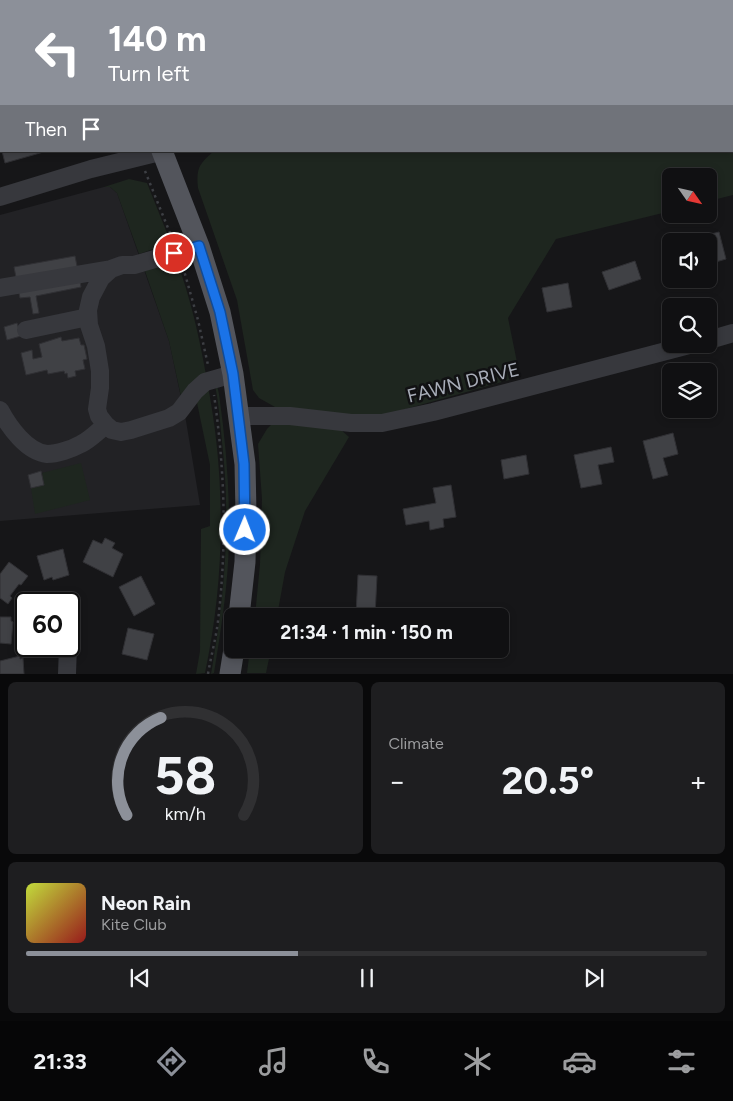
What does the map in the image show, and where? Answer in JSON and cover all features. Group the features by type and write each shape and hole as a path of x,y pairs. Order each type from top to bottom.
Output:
{"main road":[{"path":"163,152 199,246 220,312 233,374 244,464 246,513 240,608"},
{"path":"230,674 233,658"}],"street":[{"path":"0,197 91,169 159,152"},
{"path":"0,288 110,269 122,264 134,265 199,246"},
{"path":"110,269 101,278 91,297 88,310 100,371 97,409 99,416 106,425 112,430 120,432 169,418 179,412 195,391 205,382 233,374"},
{"path":"26,330 88,317"},
{"path":"717,338 733,333"},
{"name":"FAWN DRIVE","path":"238,416 290,416 351,423 382,423 432,412 662,352"},
{"path":"0,410 19,437 33,449 47,454 81,444 106,425"},
{"path":"67,674 68,657"}],"path":[{"path":"146,174 173,241"},
{"path":"182,266 198,320 209,373"},
{"path":"208,674 218,622 224,557 225,506 222,453 214,395"}],"shaded area":[{"path":"213,152 733,152 733,195 718,199 718,168 662,168 662,213 556,239 508,318 520,377 381,416 361,417 275,407 259,398 253,390 237,300 198,188 198,171"},
{"path":"129,179 147,183 171,243 139,254 117,193 110,187 104,187"},
{"path":"110,187 117,193 169,341 186,421 200,505 0,521 0,215"},
{"path":"176,259 194,316 206,375 182,401 169,341 145,271"},
{"path":"215,385 217,385 219,394 226,449 229,541 222,624 214,673 211,674 223,587 226,529 225,471"},
{"path":"208,386 218,458 221,530 212,638 205,673 196,674 200,651 201,529 210,526 210,465 196,398"},
{"path":"284,423 340,429 349,437 305,511 285,572 278,608 256,608 260,564 262,499 258,444 271,425"},
{"path":"81,463 90,500 35,514 31,488 44,485 42,473"},
{"path":"249,658 269,658 266,673 247,673"}],"building":[{"path":"2,152 44,152 5,163"},
{"path":"719,232 726,259 717,262 717,233 715,233"},
{"path":"75,256 81,287 36,296 39,313 33,314 30,297 20,298 14,267"},
{"path":"635,261 641,279 609,290 602,272"},
{"path":"568,283 572,307 547,312 542,288"},
{"path":"17,323 21,336 7,340 4,327"},
{"path":"61,337 62,341 79,338 81,345 84,345 87,359 83,360 85,369 75,371 76,376 68,378 67,373 65,374 64,371 48,374 47,370 26,375 21,353 32,350 33,359 42,357 39,344"},
{"path":"673,433 678,454 663,458 668,475 653,479 643,441"},
{"path":"611,447 614,462 598,465 602,484 581,488 574,455"},
{"path":"526,455 529,474 504,479 501,460"},
{"path":"41,471 44,485 31,488 28,475"},
{"path":"451,485 456,517 443,519 444,527 430,530 429,521 406,525 403,509 436,503 433,488"},
{"path":"105,538 115,543 112,548 123,554 113,577 83,562 93,540 102,544"},
{"path":"63,549 69,575 53,580 52,577 44,580 37,556"},
{"path":"9,562 28,576 10,596 12,598 8,604 0,598 0,574"},
{"path":"358,575 377,576 375,608 356,608"},
{"path":"141,576 155,604 134,616 119,587"},
{"path":"0,617 11,617 13,622 11,644 0,643"},
{"path":"128,628 154,634 147,660 122,654"},
{"path":"16,657 23,658 24,674 0,674 0,661"}],"route":[{"path":"174,253 199,246 220,312 233,374 244,464 245,530"}]}
